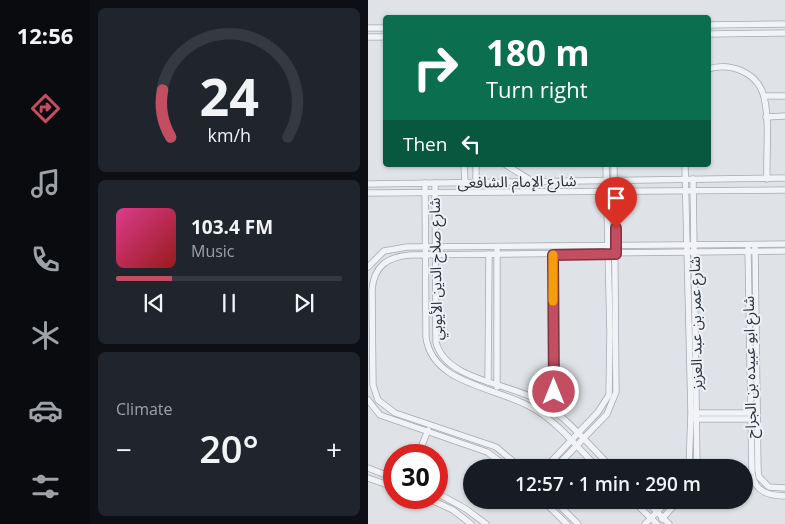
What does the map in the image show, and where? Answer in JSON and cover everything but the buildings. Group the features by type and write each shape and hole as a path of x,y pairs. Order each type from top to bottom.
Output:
{"street":[{"path":"711,25 786,24"},
{"path":"368,28 383,28"},
{"path":"711,34 786,33"},
{"path":"368,38 383,37"},
{"path":"711,68 719,66 738,68 754,79 764,96 767,179"},
{"path":"764,96 786,96"},
{"path":"766,117 786,116"},
{"path":"464,167 465,182"},
{"path":"476,167 476,182"},
{"path":"509,167 534,182"},
{"path":"553,459 605,404 610,385 606,167"},
{"path":"564,459 607,414 616,392 614,167"},
{"name":"شارع عمر بن عبد العزيز","path":"684,167 696,459"},
{"name":"شارع الإمام الشافعى","path":"368,184 786,178"},
{"name":"شارع عمر بن عبد العزيز","path":"690,459 694,416 695,249 693,180"},
{"name":"شارع صلاح الدين الأيوبي","path":"425,183 426,337 429,351 437,364 448,373 524,402 538,411 589,459"},
{"name":"شارع صلاح الدين الأيوبي","path":"435,183 438,349 450,366 532,397 554,412 603,459"},
{"name":"شارع الإمام الشافعى","path":"368,194 786,190"},
{"path":"755,248 786,244"},
{"path":"368,267 384,251 425,247 616,246 687,249 755,248 786,251"},
{"path":"488,388 489,247"},
{"path":"496,391 497,247"},
{"name":"شارع ابو عبيده بن الجراح","path":"748,248 753,480 765,493 786,496"},
{"name":"شارع ابو عبيده بن الجراح","path":"755,248 759,477 769,487 786,488"},
{"path":"511,459 490,445 388,410 378,400 373,385 370,307 373,280 382,263 390,258 400,256 616,254 687,249"},
{"path":"553,255 554,412"},
{"path":"368,400 380,415 487,452 497,459"},
{"path":"694,416 758,416"},
{"path":"422,444 429,425"},
{"path":"368,468 383,474"},
{"path":"368,478 383,483"},
{"path":"448,499 466,508 486,524"},
{"path":"448,508 471,524"},
{"path":"551,509 567,524"},
{"path":"563,509 578,524"},
{"path":"642,509 657,524 671,509"},
{"path":"654,509 669,524"},
{"path":"646,524 660,509"}],"slow traffic":[{"path":"553,255 553,301"}],"route":[{"path":"554,392 553,255 616,254 616,228"}]}
